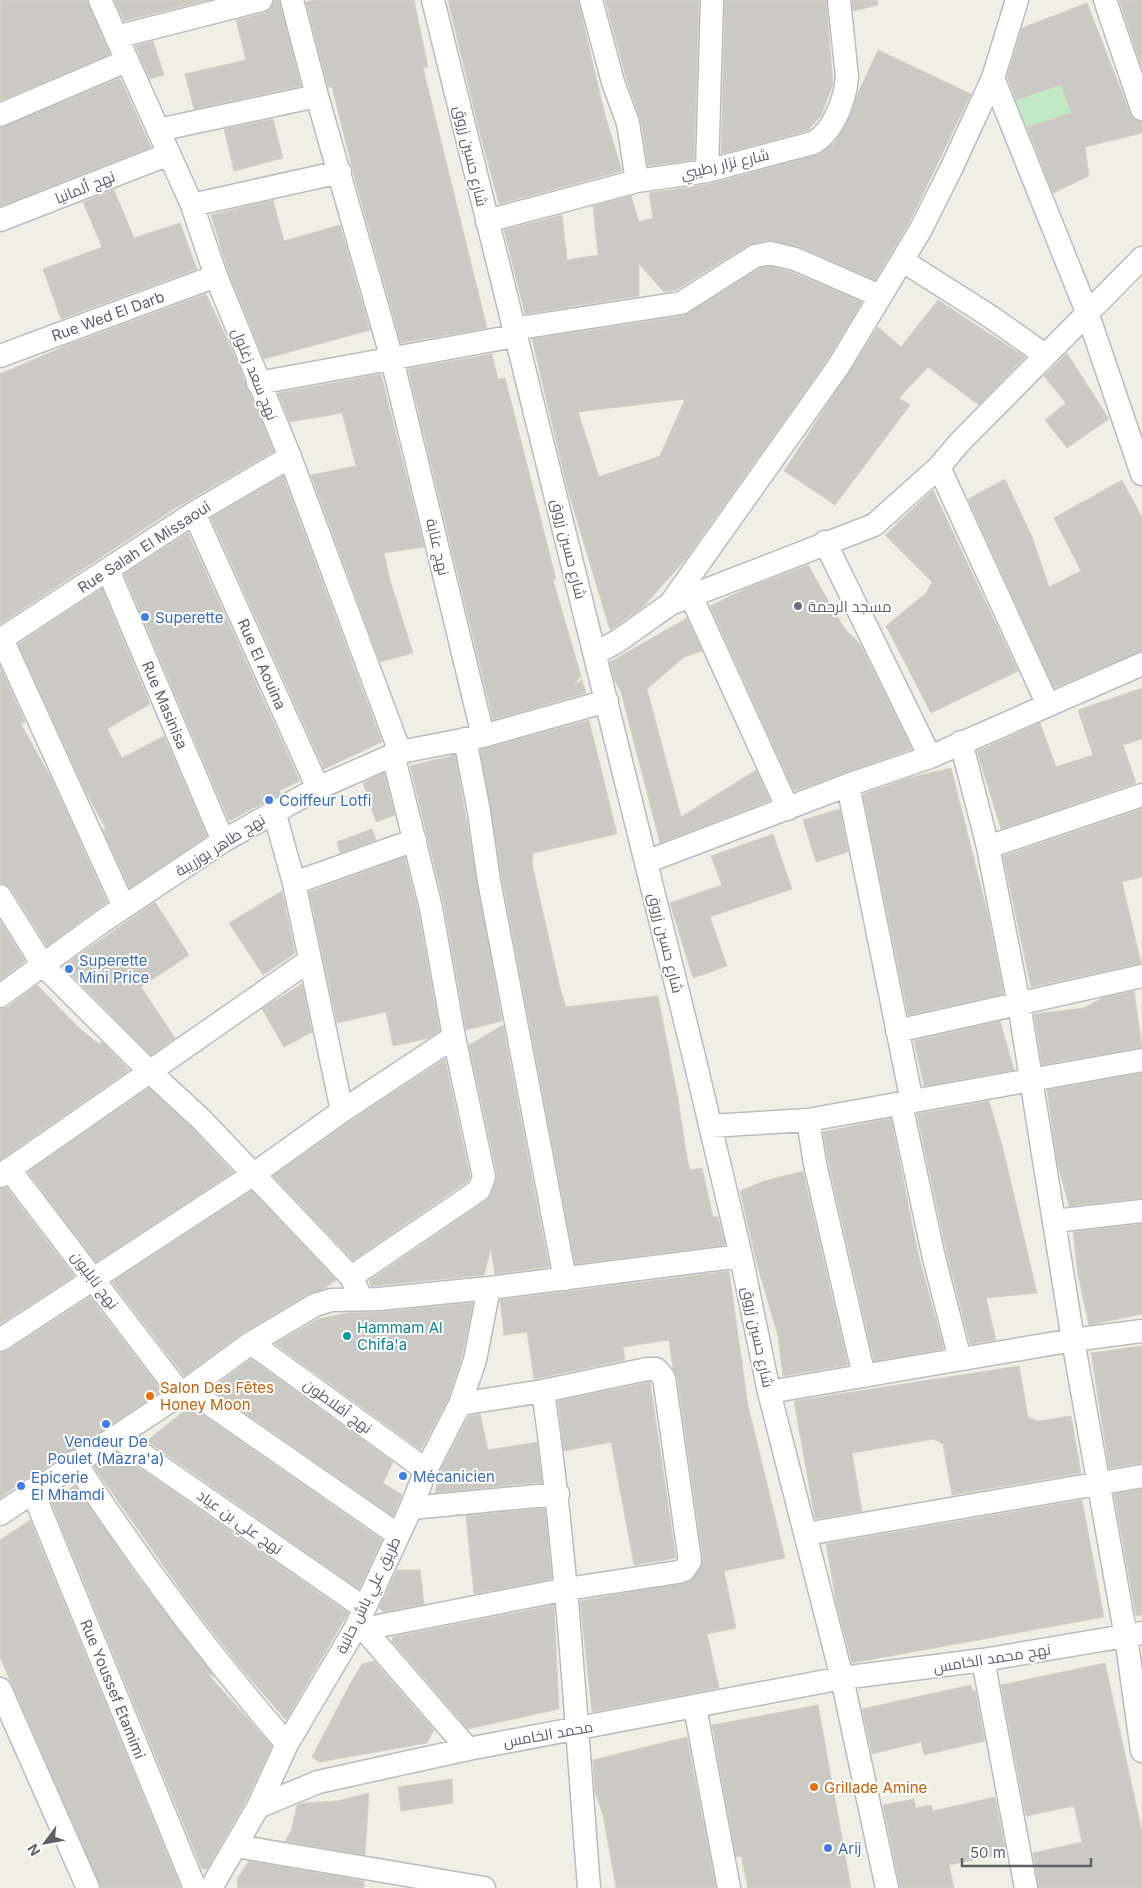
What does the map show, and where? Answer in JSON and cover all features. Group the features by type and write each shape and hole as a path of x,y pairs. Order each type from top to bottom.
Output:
{"street":[{"name":"نهج سعد زغلول","path":"100,0 192,205 216,276 258,383 290,457 397,753 431,908 454,1038 483,1171 483,1184 479,1190 351,1277"},
{"path":"116,37 261,0"},
{"name":"نهج عنابة","path":"292,0 317,96 392,358 474,737 489,881 565,1279"},
{"name":"شارع حسين زروق","path":"433,0 514,332 596,654 710,1126 741,1256 769,1392 842,1678 887,1888"},
{"path":"591,0 613,82 628,123 637,181"},
{"path":"707,171 712,0"},
{"name":"شارع نزار رطيبي","path":"487,221 637,181 707,171 813,143 825,133 844,98 847,77 839,0"},
{"path":"670,604 838,367 903,261 951,169 993,78 1016,0"},
{"path":"1104,0 1142,108"},
{"path":"0,115 126,61"},
{"path":"993,78 1087,312 1142,474"},
{"path":"158,130 317,96"},
{"name":"نهج ألمانيا","path":"0,220 169,154"},
{"path":"192,205 340,172"},
{"path":"258,383 392,358 514,332 681,303 755,256 770,253 795,259 880,296"},
{"path":"596,654 618,641 670,604 825,542 874,525 939,466 959,443 1142,258"},
{"path":"903,261 988,315 1046,355"},
{"name":"Rue Wed El Darb","path":"0,356 216,276"},
{"name":"Rue Salah El Missaoui","path":"1,640 194,513 290,457"},
{"path":"939,466 1048,705"},
{"name":"Rue El Aouina","path":"194,513 318,788"},
{"path":"825,542 930,756"},
{"name":"Rue Masinisa","path":"108,570 223,841"},
{"path":"691,596 788,809"},
{"path":"1,640 124,907"},
{"path":"646,862 848,785 930,756 1142,664"},
{"name":"نهج طاهر بوزريبة","path":"0,996 124,907 223,841 318,788 397,753 474,737 607,700"},
{"path":"961,742 988,847 1019,1004 1072,1340 1097,1482 1134,1635 1142,1751"},
{"path":"848,785 897,1031 906,1103 934,1258 960,1360"},
{"path":"988,847 1142,795"},
{"path":"274,811 294,883 342,1111"},
{"path":"294,883 415,840"},
{"path":"0,896 43,965 149,1071 202,1120 254,1174 351,1277 361,1299"},
{"path":"5,1173 310,960"},
{"path":"897,1031 1142,976"},
{"path":"0,1340 254,1174 342,1111 454,1038"},
{"path":"710,1126 808,1120 1142,1060"},
{"path":"808,1120 815,1164 864,1376"},
{"name":"نهج نابليون","path":"5,1173 94,1278 184,1391 398,1535"},
{"path":"1054,1221 1142,1211"},
{"path":"0,1514 32,1490 184,1391 250,1343 316,1305 331,1300 379,1300 565,1279 741,1256"},
{"name":"طريق علي باش حانبة","path":"211,1888 258,1807 287,1744 361,1622 426,1470 460,1404 475,1360 489,1288"},
{"path":"769,1392 1072,1340 1142,1331"},
{"name":"نهج أفلاطون","path":"250,1343 426,1470"},
{"path":"361,1622 678,1572 684,1570 690,1561 664,1378 661,1372 656,1369 647,1369 543,1391 460,1404"},
{"path":"543,1391 558,1494 567,1590 589,1888"},
{"name":"نهج علي بن عياد","path":"116,1436 361,1622 468,1749"},
{"path":"75,1462 122,1534 240,1690 287,1744"},
{"path":"806,1534 1097,1482 1142,1476"},
{"name":"Rue Youssef Etamimi","path":"32,1490 195,1888"},
{"path":"411,1508 558,1494"},
{"name":"نهج محمد الخامس","path":"842,1678 984,1660 1134,1635"},
{"path":"984,1660 1026,1888"},
{"name":"محمد الخامس","path":"258,1807 318,1782 468,1749 842,1678"},
{"path":"0,1689 88,1888"},
{"path":"694,1707 729,1888"},
{"path":"236,1846 375,1879 484,1888"}],"green space":[{"path":"1061,85 1071,113 1021,129 1011,101"}],"building":[{"path":"0,0 87,0 110,54 0,101"},
{"path":"114,0 208,0 124,21"},
{"path":"274,0 279,0 301,86 194,109 185,74 246,60 236,20 265,13 270,9"},
{"path":"316,0 414,0 428,67 423,68 487,328 401,343 357,187 332,87 328,87 306,2"},
{"path":"448,0 578,0 605,115 622,171 499,204"},
{"path":"605,0 699,0 694,160 648,166 641,121 626,78"},
{"path":"725,0 826,0 833,84 821,116 807,131 721,154"},
{"path":"852,0 877,0 878,5 853,11"},
{"path":"1119,0 1142,0 1142,68"},
{"path":"1087,3 1130,113 1134,119 1142,122 1142,133 1085,147 1089,176 1053,193 1027,127 1071,113 1061,85 1016,100 1007,77 1022,28"},
{"path":"153,41 164,75 150,79 135,46"},
{"path":"878,50 971,94 909,223 875,280 800,247 767,240 748,245 676,290 664,292 639,264 639,296 525,314 504,230 562,215 567,260 598,255 593,206 631,196 639,222 653,218 649,193 710,184 820,154 832,144 832,146 844,129"},
{"path":"120,78 151,147 0,206 0,128"},
{"path":"273,119 283,158 234,171 224,129"},
{"path":"114,190 134,238 180,223 197,269 61,319 43,269 102,247 83,202"},
{"path":"273,200 284,241 340,225 370,330 264,359 228,271 211,215"},
{"path":"770,266 791,272 862,302 827,360 685,560 643,607 610,630 567,487 532,339 683,316 760,268","holes":["685,399 660,456 599,477 578,412"]},
{"path":"206,294 232,350 274,451 174,509 0,624 0,374 68,345"},
{"path":"938,300 1025,357 979,405 928,367 899,398 910,405 835,505 784,471 878,327 901,347"},
{"path":"1067,353 1109,419 1067,448 1045,420 1066,403 1044,376"},
{"path":"492,354 498,379 505,378 556,579 553,580 581,676 573,685 582,680 586,693 493,720 408,369"},
{"path":"381,374 424,547 384,553 390,580 413,653 380,662 311,475 356,466 342,413 290,422 278,393"},
{"path":"283,476 382,742 324,769 211,518"},
{"path":"1005,479 1032,537 1049,587 1081,571 1054,518 1122,480 1142,517 1142,651 1054,688 968,499"},
{"path":"933,490 1018,671 931,713 886,626 926,593 932,582 885,535"},
{"path":"188,533 300,781 279,791 281,794 229,821 124,574"},
{"path":"808,565 844,628 860,644 912,749 794,791 710,606 747,588"},
{"path":"102,589 150,704 107,729 122,758 164,736 207,836 130,888 103,830 106,829 84,788 18,644"},
{"path":"687,618 702,651 684,657 647,689 681,817 756,770 770,801 660,843 621,692 614,679 610,662"},
{"path":"0,666 25,722 21,724 52,780 107,902 47,946 11,889 0,883"},
{"path":"1142,688 1142,739 1123,745 1136,783 1001,829 977,751 1040,723 1056,767 1093,755 1078,710"},
{"path":"589,720 617,834 533,853 532,864 560,988 566,1007 658,996 690,1170 702,1168 713,1217 718,1217 725,1245 575,1264 502,879 480,750"},
{"path":"455,755 502,1021 466,1030 444,905 410,766"},
{"path":"951,768 988,915 1004,994 908,1015 863,794 909,778"},
{"path":"384,773 395,815 376,822 363,783"},
{"path":"840,809 848,852 816,862 803,820"},
{"path":"1142,809 1142,877 1122,882 1141,963 1031,987 1003,856"},
{"path":"372,829 376,840 340,853 337,842"},
{"path":"773,834 792,889 710,917 727,966 693,978 670,903 722,885 711,856"},
{"path":"405,857 418,911 440,1031 429,1038 393,1046 386,1012 337,1023 309,892"},
{"path":"282,891 295,953 263,975 229,923"},
{"path":"155,902 189,955 141,987 175,1038 151,1055 63,966"},
{"path":"0,921 25,961 0,980"},
{"path":"302,984 312,1032 284,1047 262,1009"},
{"path":"37,985 79,1028 99,1044 102,1042 129,1070 0,1160 0,1009 8,1007"},
{"path":"1134,991 1142,1047 1042,1065 1034,1014 1084,1008 1102,998"},
{"path":"1000,1021 1014,1070 924,1086 914,1041"},
{"path":"503,1025 549,1267 495,1274 491,1249 484,1275 371,1286 369,1281 486,1201 491,1195 497,1174 469,1045"},
{"path":"445,1059 470,1176 468,1181 353,1260 273,1176 349,1122"},
{"path":"1142,1073 1142,1198 1069,1206 1057,1161 1047,1090"},
{"path":"149,1088 193,1129 233,1172 96,1262 28,1172"},
{"path":"989,1101 1003,1149 1037,1293 986,1298 996,1340 970,1344 947,1255 917,1114"},
{"path":"891,1118 918,1254 944,1349 874,1361 823,1132"},
{"path":"803,1171 848,1365 783,1376 778,1336 757,1264 740,1191 764,1181"},
{"path":"6,1187 74,1276 0,1324 0,1189"},
{"path":"252,1191 336,1280 323,1289 308,1294 244,1332 184,1376 112,1282"},
{"path":"1142,1224 1142,1314 1089,1325 1078,1275 1073,1232"},
{"path":"729,1271 748,1406 785,1558 724,1571 736,1628 707,1634 719,1688 592,1712 580,1601 688,1582 701,1568 703,1560 677,1376 673,1369 669,1340 623,1347 625,1360 534,1379 527,1332 504,1335 500,1300"},
{"path":"90,1297 162,1391 32,1477 27,1478 0,1498 0,1353 7,1351"},
{"path":"473,1303 462,1357 448,1399 421,1450 275,1344 318,1319 347,1313 380,1312"},
{"path":"1142,1346 1142,1463 1109,1468 1091,1353"},
{"path":"251,1359 393,1462 383,1483 402,1495 393,1516 211,1389"},
{"path":"1019,1366 1028,1417 1038,1421 1071,1416 1081,1473 952,1495 943,1444 934,1439 852,1453 862,1511 815,1519 794,1401"},
{"path":"650,1382 676,1558 634,1565 611,1442 564,1451 558,1401"},
{"path":"190,1406 382,1540 359,1589 147,1441"},
{"path":"480,1414 488,1450 537,1442 542,1482 435,1493 440,1471 469,1416"},
{"path":"116,1452 348,1613 286,1720 241,1668 187,1599 94,1467"},
{"path":"75,1485 139,1579 215,1677 207,1673 272,1746 246,1801 207,1869 202,1869 51,1502"},
{"path":"1142,1489 1142,1615 1136,1616 1114,1494"},
{"path":"1082,1500 1104,1617 852,1663 837,1606 826,1544"},
{"path":"545,1508 552,1579 474,1594 466,1516"},
{"path":"30,1520 181,1888 101,1888 0,1657 0,1540"},
{"path":"397,1570 420,1570 424,1604 383,1612 379,1608"},
{"path":"554,1605 559,1709 468,1729 392,1641 393,1637"},
{"path":"374,1661 434,1730 427,1743 319,1762 312,1757 350,1684 362,1664"},
{"path":"1105,1663 1142,1832 1142,1888 1039,1888 1033,1853 1082,1842 1074,1806 1026,1816 1001,1685"},
{"path":"971,1685 972,1691 975,1690 985,1741 924,1755 921,1742 872,1754 862,1709"},
{"path":"818,1705 851,1888 748,1888 741,1856 736,1857 712,1725"},
{"path":"687,1737 716,1888 616,1888 603,1815 595,1792 593,1760"},
{"path":"452,1779 453,1803 401,1811 398,1787"},
{"path":"369,1793 365,1855 285,1841 291,1831 297,1805 337,1801"},
{"path":"995,1797 1006,1853 949,1865 954,1888 900,1888 883,1805 914,1799 916,1808 931,1805 933,1811"},
{"path":"249,1861 364,1881 364,1888 238,1888 237,1879"}],"place":[{"name":"مسجد الرحمة","path":"798,606"},
{"name":"Superette","path":"145,617"},
{"name":"Coiffeur Lotfi","path":"269,800"},
{"name":"Superette Mini Price","path":"69,969"},
{"name":"Hammam Al Chifa'a","path":"347,1336"},
{"name":"Salon Des Fêtes Honey Moon","path":"150,1396"},
{"name":"Vendeur De Poulet (Mazra'a)","path":"106,1424"},
{"name":"Mécanicien","path":"403,1476"},
{"name":"Epicerie El Mhamdi","path":"21,1486"},
{"name":"Grillade Amine","path":"814,1787"},
{"name":"Arij","path":"828,1848"}]}
